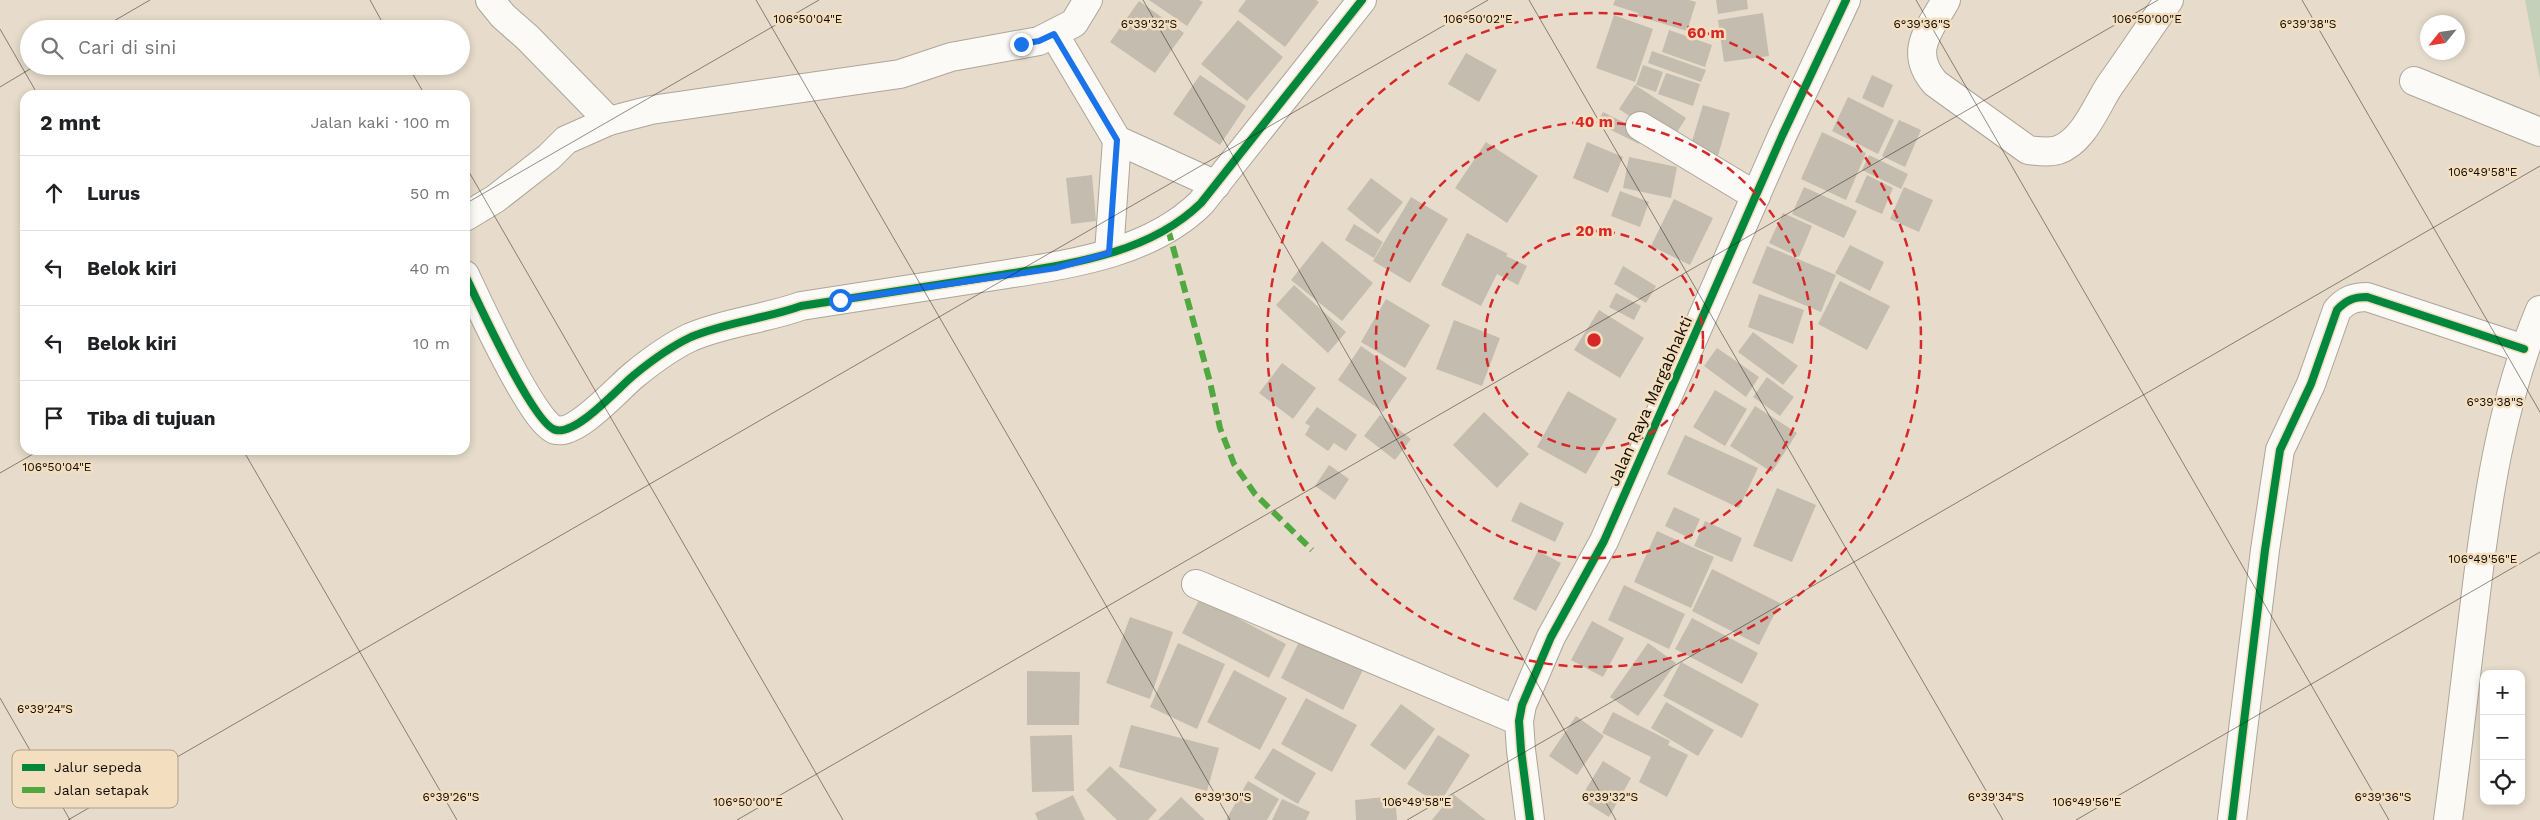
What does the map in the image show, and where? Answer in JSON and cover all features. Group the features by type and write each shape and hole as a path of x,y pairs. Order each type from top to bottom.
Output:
{"street":[{"path":"490,0 503,16 528,38 609,121"},
{"path":"470,214 495,199 550,157 566,140 609,121 651,110 900,74 950,57 1039,41 1074,23 1088,0"},
{"path":"470,285 526,394 542,420 556,430 565,430 587,417 636,373 670,349 691,337 714,329 775,315 800,306 1056,268 1109,253 1168,229 1189,214 1216,185 1362,0"},
{"name":"Jalan Raya Margabhakti","path":"1530,820 1519,721 1522,705 1536,669 1604,540 1756,196 1846,0"},
{"path":"1946,0 1929,29 1922,46 1921,58 1924,70 1935,83 2028,150 2042,152 2059,150 2074,138 2089,120 2107,90 2169,0"},
{"path":"1054,34 1117,140 1109,253"},
{"path":"2414,81 2540,132"},
{"path":"1640,126 1756,196"},
{"path":"1117,140 1216,185"},
{"path":"2232,820 2265,550 2280,450 2311,384 2338,310 2344,303 2350,300 2367,297 2524,349"},
{"path":"2448,820 2486,512 2506,409 2524,349 2540,310"},
{"path":"1196,584 1519,721"}],"green space":[{"path":"2525,0 2540,0 2540,80"}],"building":[{"path":"1149,0 1199,0 1203,2 1187,26"},
{"path":"1246,0 1316,0 1319,2 1285,47 1238,11"},
{"path":"1615,0 1689,0 1696,2 1687,31 1638,16 1638,13 1613,5"},
{"path":"1716,0 1747,0 1748,9 1718,14"},
{"path":"1139,1 1184,33 1155,73 1110,42"},
{"path":"1763,13 1769,56 1724,62 1718,20"},
{"path":"1614,15 1653,29 1635,82 1596,68"},
{"path":"1238,20 1283,57 1247,101 1201,64"},
{"path":"1669,30 1712,45 1705,67 1662,52"},
{"path":"1652,51 1706,70 1701,82 1648,63"},
{"path":"1466,53 1497,70 1479,102 1448,84"},
{"path":"1643,65 1663,72 1656,92 1636,85"},
{"path":"1666,73 1700,84 1693,106 1658,94"},
{"path":"1200,75 1246,106 1220,145 1173,114"},
{"path":"1872,75 1893,85 1883,108 1862,98"},
{"path":"1635,85 1686,118 1670,143 1619,109"},
{"path":"1848,97 1894,120 1878,154 1832,131"},
{"path":"1703,105 1730,113 1718,156 1690,148"},
{"path":"1603,112 1627,124 1625,127 1643,136 1639,144 1597,123"},
{"path":"1899,120 1921,130 1905,167 1882,156"},
{"path":"1822,132 1866,153 1846,200 1801,179"},
{"path":"1486,142 1538,176 1507,223 1455,188"},
{"path":"1587,142 1623,157 1608,193 1573,178"},
{"path":"1869,155 1908,174 1901,189 1862,170"},
{"path":"1629,157 1677,167 1671,198 1623,188"},
{"path":"1092,175 1096,221 1071,224 1066,178"},
{"path":"1867,175 1893,188 1882,214 1855,202"},
{"path":"1371,178 1403,202 1378,234 1347,209"},
{"path":"1804,187 1857,211 1844,238 1792,214"},
{"path":"1904,187 1933,200 1919,232 1890,219"},
{"path":"1620,191 1649,202 1640,227 1611,216"},
{"path":"1411,197 1448,219 1410,283 1373,261"},
{"path":"1674,199 1713,218 1690,265 1651,246"},
{"path":"1783,213 1812,226 1799,257 1769,243"},
{"path":"1354,224 1383,242 1374,258 1345,240"},
{"path":"1467,233 1527,266 1518,285 1497,274 1481,306 1441,285"},
{"path":"1322,241 1373,283 1342,321 1291,280"},
{"path":"1850,245 1884,262 1870,291 1835,273"},
{"path":"1767,246 1836,275 1821,312 1752,283"},
{"path":"1623,266 1656,286 1646,303 1614,284"},
{"path":"1840,281 1890,306 1867,350 1818,324"},
{"path":"1294,285 1346,332 1328,353 1276,305"},
{"path":"1616,293 1641,306 1634,320 1609,307"},
{"path":"1759,294 1804,310 1793,344 1748,327"},
{"path":"1386,299 1430,325 1405,368 1361,342"},
{"path":"1599,310 1644,338 1620,378 1574,350"},
{"path":"1454,320 1500,338 1482,386 1436,369"},
{"path":"1753,332 1798,366 1783,385 1738,352"},
{"path":"1361,346 1407,378 1383,412 1338,380"},
{"path":"1717,348 1759,377 1746,397 1704,366"},
{"path":"1282,363 1316,388 1293,419 1259,393"},
{"path":"1767,377 1794,397 1780,416 1753,397"},
{"path":"1715,390 1747,409 1725,446 1693,427"},
{"path":"1568,391 1617,419 1586,474 1537,447"},
{"path":"1755,406 1797,433 1772,472 1730,446"},
{"path":"1317,407 1357,435 1346,451 1334,443 1328,451 1305,435 1310,426 1305,423"},
{"path":"1484,412 1529,454 1497,488 1453,445"},
{"path":"1380,415 1411,439 1395,460 1364,436"},
{"path":"1685,435 1758,468 1739,508 1667,474"},
{"path":"1329,465 1349,479 1335,500 1315,486"},
{"path":"1777,488 1816,505 1792,562 1753,546"},
{"path":"1520,502 1564,523 1555,542 1511,521"},
{"path":"1674,507 1700,519 1691,539 1665,526"},
{"path":"1705,521 1742,538 1732,562 1694,546"},
{"path":"1657,531 1714,557 1691,608 1634,582"},
{"path":"1538,551 1561,563 1536,611 1513,599"},
{"path":"1712,569 1780,603 1759,645 1692,611"},
{"path":"1624,585 1685,614 1669,649 1608,620"},
{"path":"1200,598 1286,644 1269,678 1182,633"},
{"path":"1130,617 1173,632 1150,699 1106,683"},
{"path":"1692,618 1758,653 1742,684 1675,649"},
{"path":"1592,621 1624,638 1603,677 1571,660"},
{"path":"1301,638 1363,670 1343,710 1281,678"},
{"path":"1178,643 1225,664 1197,729 1150,707"},
{"path":"1648,643 1676,663 1638,716 1610,697"},
{"path":"1681,662 1759,704 1742,738 1663,696"},
{"path":"1234,670 1287,698 1260,750 1207,722"},
{"path":"1027,671 1080,672 1079,725 1027,725"},
{"path":"1306,698 1357,725 1332,772 1281,744"},
{"path":"1666,702 1714,730 1698,756 1651,728"},
{"path":"1401,704 1435,729 1405,770 1370,745"},
{"path":"1613,712 1670,741 1668,745 1688,755 1667,797 1639,782 1651,757 1602,733"},
{"path":"1576,716 1604,736 1577,775 1549,756"},
{"path":"1131,725 1219,748 1207,791 1119,767"},
{"path":"1072,735 1074,791 1032,792 1030,736"},
{"path":"1438,735 1470,755 1439,804 1407,784"},
{"path":"1273,748 1316,773 1298,804 1254,778"},
{"path":"1603,761 1631,778 1609,817 1580,799"},
{"path":"1110,766 1157,810 1148,820 1117,820 1086,790"},
{"path":"1248,781 1279,799 1267,820 1226,820"},
{"path":"1453,794 1486,820 1432,820"},
{"path":"1073,795 1085,820 1038,820 1035,813"},
{"path":"1395,796 1397,820 1356,820 1355,800"},
{"path":"1181,797 1205,820 1158,820"},
{"path":"1282,799 1310,812 1306,820 1272,820"}],"marked path":[{"path":"1168,229 1210,382 1220,428 1234,464 1255,494 1312,550"}],"cycle path":[{"path":"470,286 493,334 534,408 546,423 556,430 565,430 586,418 654,359 691,337 704,332 801,306 1081,261 1133,245 1158,234 1180,220 1201,203 1362,0"},
{"path":"1530,820 1521,750 1519,721 1522,705 1551,637 1604,541 1782,136 1846,0"},
{"path":"2232,820 2265,550 2280,450 2311,384 2337,310 2350,300 2367,297 2524,349"}],"route":[{"path":"840,300 1056,268 1109,253 1117,140 1054,34 1039,41 1021,44"}]}
